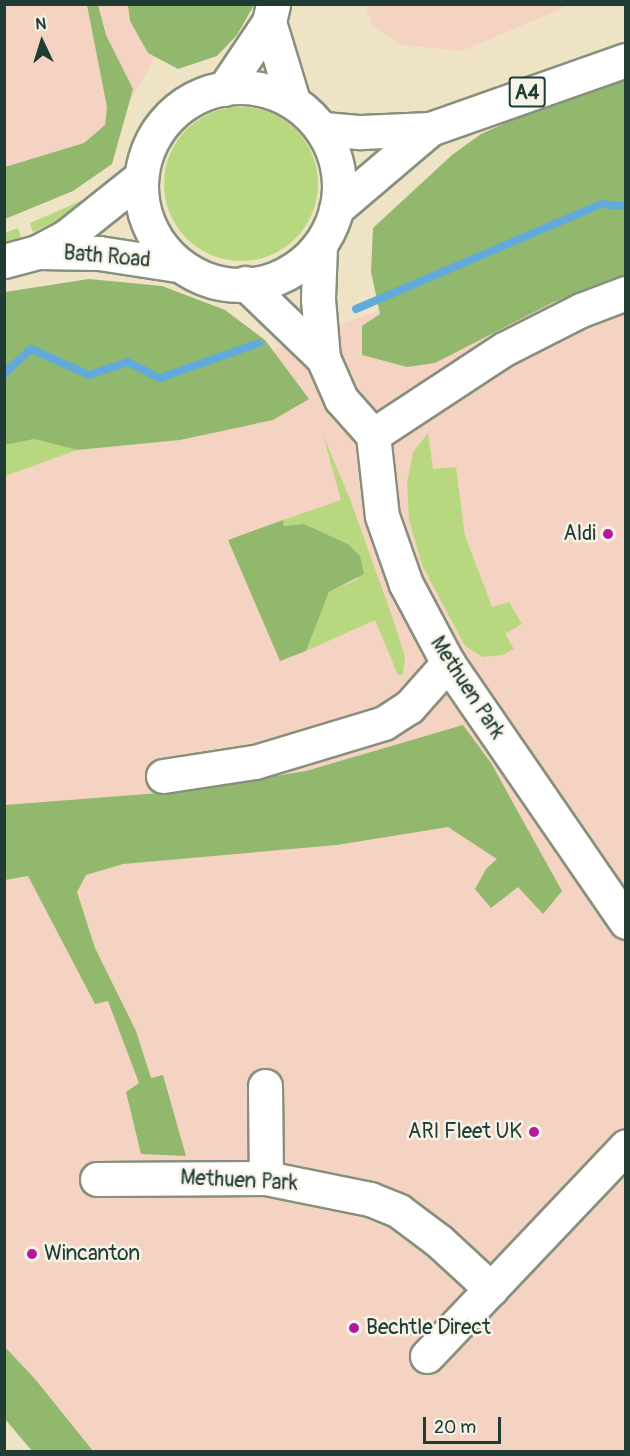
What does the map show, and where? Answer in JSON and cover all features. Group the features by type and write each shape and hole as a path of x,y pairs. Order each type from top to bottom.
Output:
{"street":[{"path":"224,89 246,63 271,13"},
{"path":"271,13 293,100"},
{"name":"A4","path":"336,209 333,154 324,129 293,100 264,90 224,89 189,101 164,122 147,147 141,177 143,205 153,234 177,265 212,280 245,283 271,278 299,265 320,246 336,209 429,129 626,60"},
{"path":"324,129 361,132 429,129"},
{"name":"Bath Road","path":"4,261 37,252 67,236 141,177"},
{"path":"320,246 318,299 322,358"},
{"name":"Bath Road","path":"37,252 99,253 177,265"},
{"path":"245,283 322,358 341,399 373,435 504,349 581,310 626,293"},
{"name":"Methuen Park","path":"373,435 378,494 388,536 419,613 448,663 624,915"},
{"path":"163,776 255,762 384,723 410,706 448,663"},
{"path":"265,1086 266,1178"},
{"path":"427,1356 626,1146"},
{"name":"Methuen Park","path":"97,1179 266,1178 344,1192 399,1211 439,1241 491,1289"}],"shaded area":[{"path":"365,4 570,5 462,51 399,45 372,24"},
{"path":"5,5 201,5 171,29 101,154 5,190"},
{"path":"625,220 625,1451 44,1451 5,1404 4,449"}],"green space":[{"path":"128,4 254,5 237,35 217,56 178,69 148,53 130,21"},
{"path":"87,5 98,5 106,35 133,89 112,164 73,191 5,219 5,167 84,143 105,125 107,107"},
{"path":"625,80 625,274 552,303 435,363 407,367 362,355 362,326 380,314 371,272 373,228 452,155 481,134 571,94"},
{"path":"241,107 256,108 271,113 296,129 312,154 317,169 317,199 312,214 296,239 271,255 256,260 241,261 226,260 211,255 186,239 170,214 165,199 164,184 165,169 170,154 186,129 211,113 226,108"},
{"path":"90,197 67,216 33,232 30,223"},
{"path":"18,228 21,237 5,243 5,233"},
{"path":"89,279 162,286 225,310 265,340 309,399 273,420 180,440 77,450 34,439 5,445 5,292"},
{"path":"428,433 433,469 456,467 465,536 492,607 509,602 522,624 505,634 514,649 503,655 483,657 465,646 422,565 409,519 407,484 413,452"},
{"path":"323,435 350,499 393,619 405,657 403,675 398,675 375,620 306,651 329,592 358,579 348,544 304,524 284,526 283,520 341,500"},
{"path":"34,439 77,450 5,476 4,445"},
{"path":"283,520 284,526 304,524 348,544 360,556 364,574 329,592 306,651 280,661 228,540"},
{"path":"463,725 491,763 562,891 543,914 518,887 491,908 475,889 486,869 497,859 448,827 337,845 123,864 86,875 77,892 95,948 136,1031 151,1078 163,1075 186,1156 141,1154 126,1092 139,1083 108,1001 95,1004 28,876 5,880 5,805 185,791 306,771"},
{"path":"4,1346 35,1379 93,1451 32,1451 5,1419"}],"waterway":[{"path":"356,309 601,204 626,206"},
{"path":"4,374 31,349 89,375 128,362 160,378 259,343"}],"place":[{"name":"Aldi","path":"608,534"},
{"name":"ARI Fleet UK","path":"534,1132"},
{"name":"Wincanton","path":"32,1254"},
{"name":"Bechtle Direct","path":"354,1328"}]}
